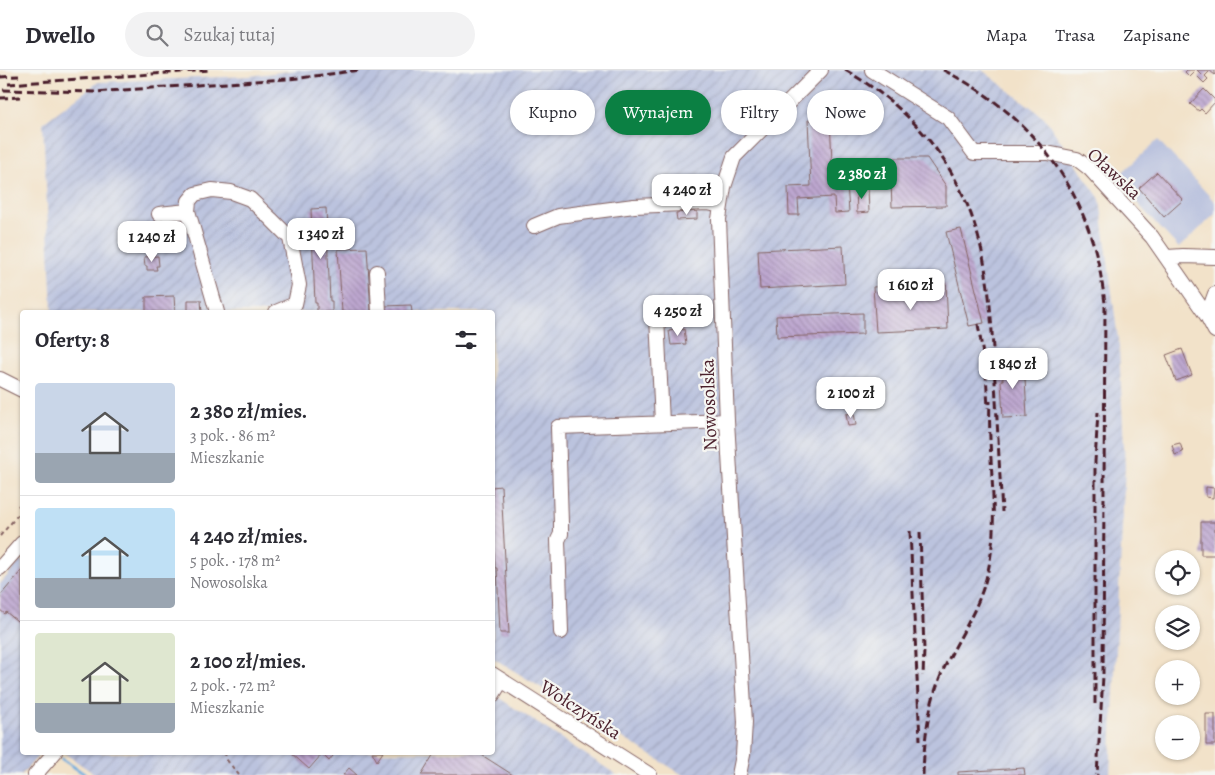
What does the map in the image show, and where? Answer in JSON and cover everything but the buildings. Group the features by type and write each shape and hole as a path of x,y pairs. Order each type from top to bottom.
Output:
{"street":[{"name":"Nowosolska","path":"739,775 743,755 744,722 727,421 719,219 724,187 734,157 821,70"},
{"name":"Oławska","path":"872,70 948,118 974,153 1046,153 1076,159 1090,169 1152,237 1207,316 1215,331"},
{"path":"216,310 188,212 189,201 195,194 212,190 231,192 250,199 290,238 299,285 295,304 281,310"},
{"path":"534,226 558,216 634,206 708,203 721,206"},
{"path":"159,214 188,212"},
{"path":"1167,257 1215,257"},
{"path":"377,272 379,310"},
{"path":"1207,316 1215,294"},
{"path":"657,317 662,423"},
{"path":"0,379 20,389"},
{"path":"561,632 558,540 561,534 561,523 558,427 727,421"},
{"path":"0,568 20,544"},
{"name":"Wołczyńska","path":"497,677 650,775"},
{"path":"35,775 52,755"}],"path":[{"path":"0,536 20,512"},
{"path":"225,755 226,759 239,775"}],"shaded area":[{"path":"297,70 982,70 1044,117 1100,199 1119,347 1125,466 1110,775 683,775 495,659 495,310 52,310 43,123 98,82 249,76"},
{"path":"1158,140 1215,202 1215,214 1179,248 1115,179"},
{"path":"20,561 20,755 39,755 21,775 0,775 0,584"},
{"path":"495,695 617,775 96,775 67,755 495,755"}],"waterway":[{"path":"62,759 86,775"}],"railway":[{"path":"8,84 210,70"},
{"path":"3,90 94,92 300,78 360,70"},
{"path":"845,70 899,108 921,131 940,155 957,182 970,210 979,241 989,297 1002,512"},
{"path":"943,70 993,100 1035,139 1069,186 1082,212 1098,263 1105,303 1103,676 1097,775"},
{"path":"0,77 19,76"},
{"path":"0,98 22,97"},
{"path":"978,324 986,373 988,408"},
{"path":"923,775 924,749 933,699 941,675 983,589 991,554 993,510 990,401"},
{"path":"1095,704 1095,462 1098,412"},
{"path":"910,531 920,740"},
{"path":"920,532 924,650 923,676"}]}
